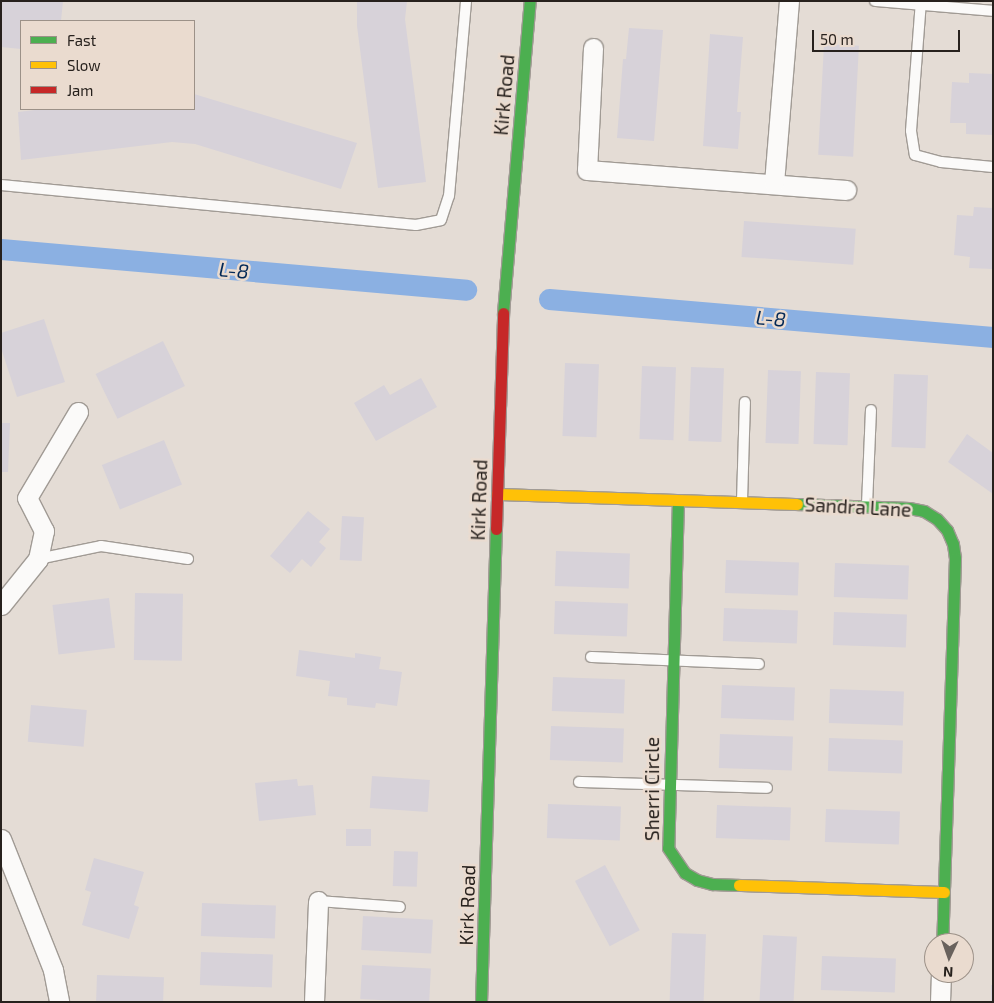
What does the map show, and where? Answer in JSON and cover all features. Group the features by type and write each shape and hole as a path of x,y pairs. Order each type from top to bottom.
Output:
{"street":[{"name":"Kirk Road","path":"481,1002 504,295 530,1"},
{"path":"774,182 789,1"},
{"path":"593,48 587,170 774,182 846,190"},
{"path":"1,605 38,559 44,531 27,498 78,412"},
{"name":"Sandra Lane","path":"497,494 909,508 924,511 937,518 947,530 953,544 954,568 942,933"},
{"name":"Sherri Circle","path":"678,500 668,784 668,848 675,861 685,873 698,880 712,884 944,892"},
{"path":"1,839 53,970 59,1002"},
{"path":"314,1002 318,901"},
{"path":"940,1002 941,983"}],"lane":[{"path":"1,185 416,225 441,220 449,196 466,1"},
{"path":"875,1 921,3 993,11"},
{"path":"921,3 911,131 915,155 942,162 993,167"},
{"path":"742,502 745,402"},
{"path":"867,506 872,410"},
{"path":"38,559 101,546 188,559"},
{"path":"591,658 759,664"},
{"path":"579,782 767,788"},
{"path":"318,901 400,907"}],"building":[{"path":"1,1 63,1 61,20 20,20 20,49 1,47"},
{"path":"357,1 407,1 405,19 426,182 378,188 357,26"},
{"path":"629,28 663,30 654,141 617,138 623,59 626,59"},
{"path":"710,34 743,37 737,112 741,112 738,149 703,146"},
{"path":"824,44 859,46 853,157 818,155"},
{"path":"969,73 993,74 993,135 966,134 966,123 950,123 952,82 969,83"},
{"path":"195,94 357,143 341,189 195,144 172,142 21,160 18,112 35,110 195,110"},
{"path":"974,207 993,208 993,269 969,268 970,257 954,255 957,215 973,216"},
{"path":"744,221 856,229 853,265 741,257"},
{"path":"44,319 65,382 17,397 1,348 1,333"},
{"path":"163,341 185,386 118,419 96,374"},
{"path":"565,363 599,364 596,437 562,436"},
{"path":"642,366 676,367 673,440 639,439"},
{"path":"691,367 724,368 721,442 688,441"},
{"path":"768,370 801,371 798,444 765,443"},
{"path":"816,372 850,373 847,445 813,444"},
{"path":"894,374 928,375 925,448 891,447"},
{"path":"421,378 437,407 376,441 354,403 384,385 390,395"},
{"path":"1,423 10,423 8,472 1,472"},
{"path":"967,434 993,453 993,494 948,462"},
{"path":"164,440 182,485 120,510 102,465"},
{"path":"308,511 330,529 319,542 326,548 311,567 302,559 290,573 270,556"},
{"path":"342,516 364,517 362,561 340,560"},
{"path":"556,551 630,554 629,589 555,586"},
{"path":"726,560 799,563 798,596 725,593"},
{"path":"835,563 909,566 908,600 834,597"},
{"path":"135,593 183,594 182,661 134,660"},
{"path":"109,598 115,648 59,655 52,605"},
{"path":"555,601 628,604 627,637 554,634"},
{"path":"724,608 798,611 797,644 723,641"},
{"path":"834,612 907,615 906,648 833,645"},
{"path":"299,650 355,658 355,653 381,657 379,669 402,672 397,706 376,703 375,708 347,705 347,698 328,696 330,681 296,676"},
{"path":"553,677 625,680 624,713 552,711"},
{"path":"722,685 795,688 794,721 721,718"},
{"path":"830,689 904,692 903,726 829,723"},
{"path":"31,705 87,710 84,747 28,742"},
{"path":"551,726 624,729 623,763 550,760"},
{"path":"720,734 793,737 792,771 719,768"},
{"path":"829,738 903,741 902,774 828,771"},
{"path":"372,776 430,780 428,812 370,808"},
{"path":"297,779 298,786 313,785 316,815 259,821 255,783"},
{"path":"548,804 621,807 620,841 547,838"},
{"path":"717,805 791,808 790,841 716,838"},
{"path":"826,809 900,812 899,845 825,842"},
{"path":"346,829 371,829 371,846 346,846"},
{"path":"394,851 418,852 417,887 393,886"},
{"path":"94,858 144,872 134,905 139,907 129,939 82,925 91,892 85,890"},
{"path":"605,865 640,930 610,946 575,881"},
{"path":"202,903 276,906 275,939 201,936"},
{"path":"363,916 433,920 431,954 361,950"},
{"path":"672,933 706,934 704,1002 670,1002"},
{"path":"763,935 797,937 794,1002 759,1002"},
{"path":"201,952 273,955 272,987 200,985"},
{"path":"822,956 896,959 895,993 821,990"},
{"path":"362,965 431,969 429,1002 360,999"},
{"path":"97,975 164,977 163,1002 96,1002"},
{"path":"991,985 993,985 993,1002 991,1002"}],"waterway":[{"name":"L-8","path":"1,249 466,290"},
{"name":"L-8","path":"549,299 993,337"}],"traffic: fast":[{"path":"503,313 530,1"},
{"path":"678,500 668,848 685,873 697,880 712,884 739,885"},
{"path":"797,504 909,508 924,511 937,519 947,530 953,544 955,558 942,933"},
{"path":"481,1002 496,529"}],"traffic: slow":[{"path":"497,494 797,504"},
{"path":"739,885 944,892"}],"traffic: jam":[{"path":"496,529 503,313"}]}
